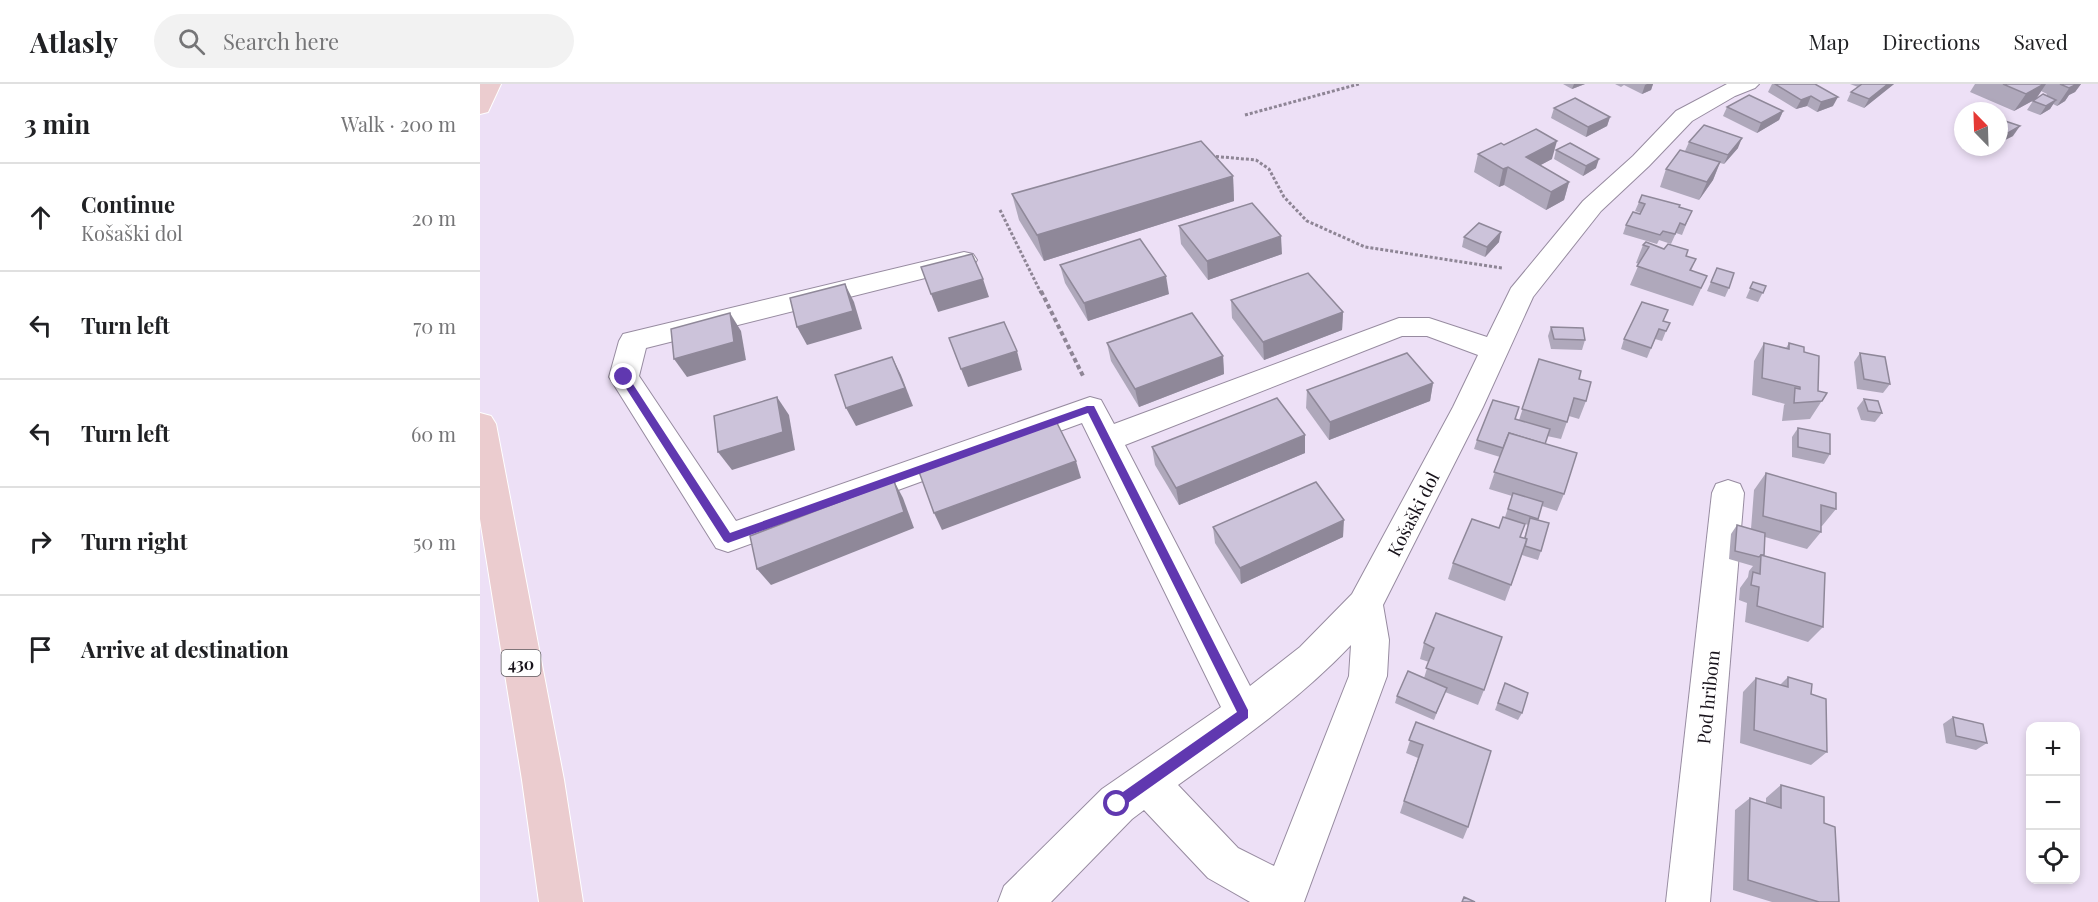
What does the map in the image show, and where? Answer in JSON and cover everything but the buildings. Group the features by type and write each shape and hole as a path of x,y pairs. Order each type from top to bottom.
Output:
{"highway":[{"path":"480,107 490,84"},
{"name":"430","path":"480,424 543,780 561,902"}],"street":[{"name":"Košaški dol","path":"1020,902 1117,804 1244,714 1313,658 1365,605 1468,407 1521,294 1592,206 1641,161 1684,116 1727,91 1748,84"},
{"path":"971,258 633,341 624,377 728,538 1090,408 1244,714"},
{"path":"1106,440 1399,327 1429,327 1495,350"},
{"name":"Pod hribom","path":"1688,902 1728,493"},
{"path":"1146,782 1223,862 1283,899 1368,676 1370,640 1365,605"}],"path":[{"path":"1245,115 1359,84"},
{"path":"1205,157 1256,160 1269,169 1284,197 1307,220 1365,247 1433,259 1539,272"},
{"path":"1000,210 1083,372 1090,408"}],"route":[{"path":"624,377 728,538 1090,408 1244,714 1117,804"}]}
